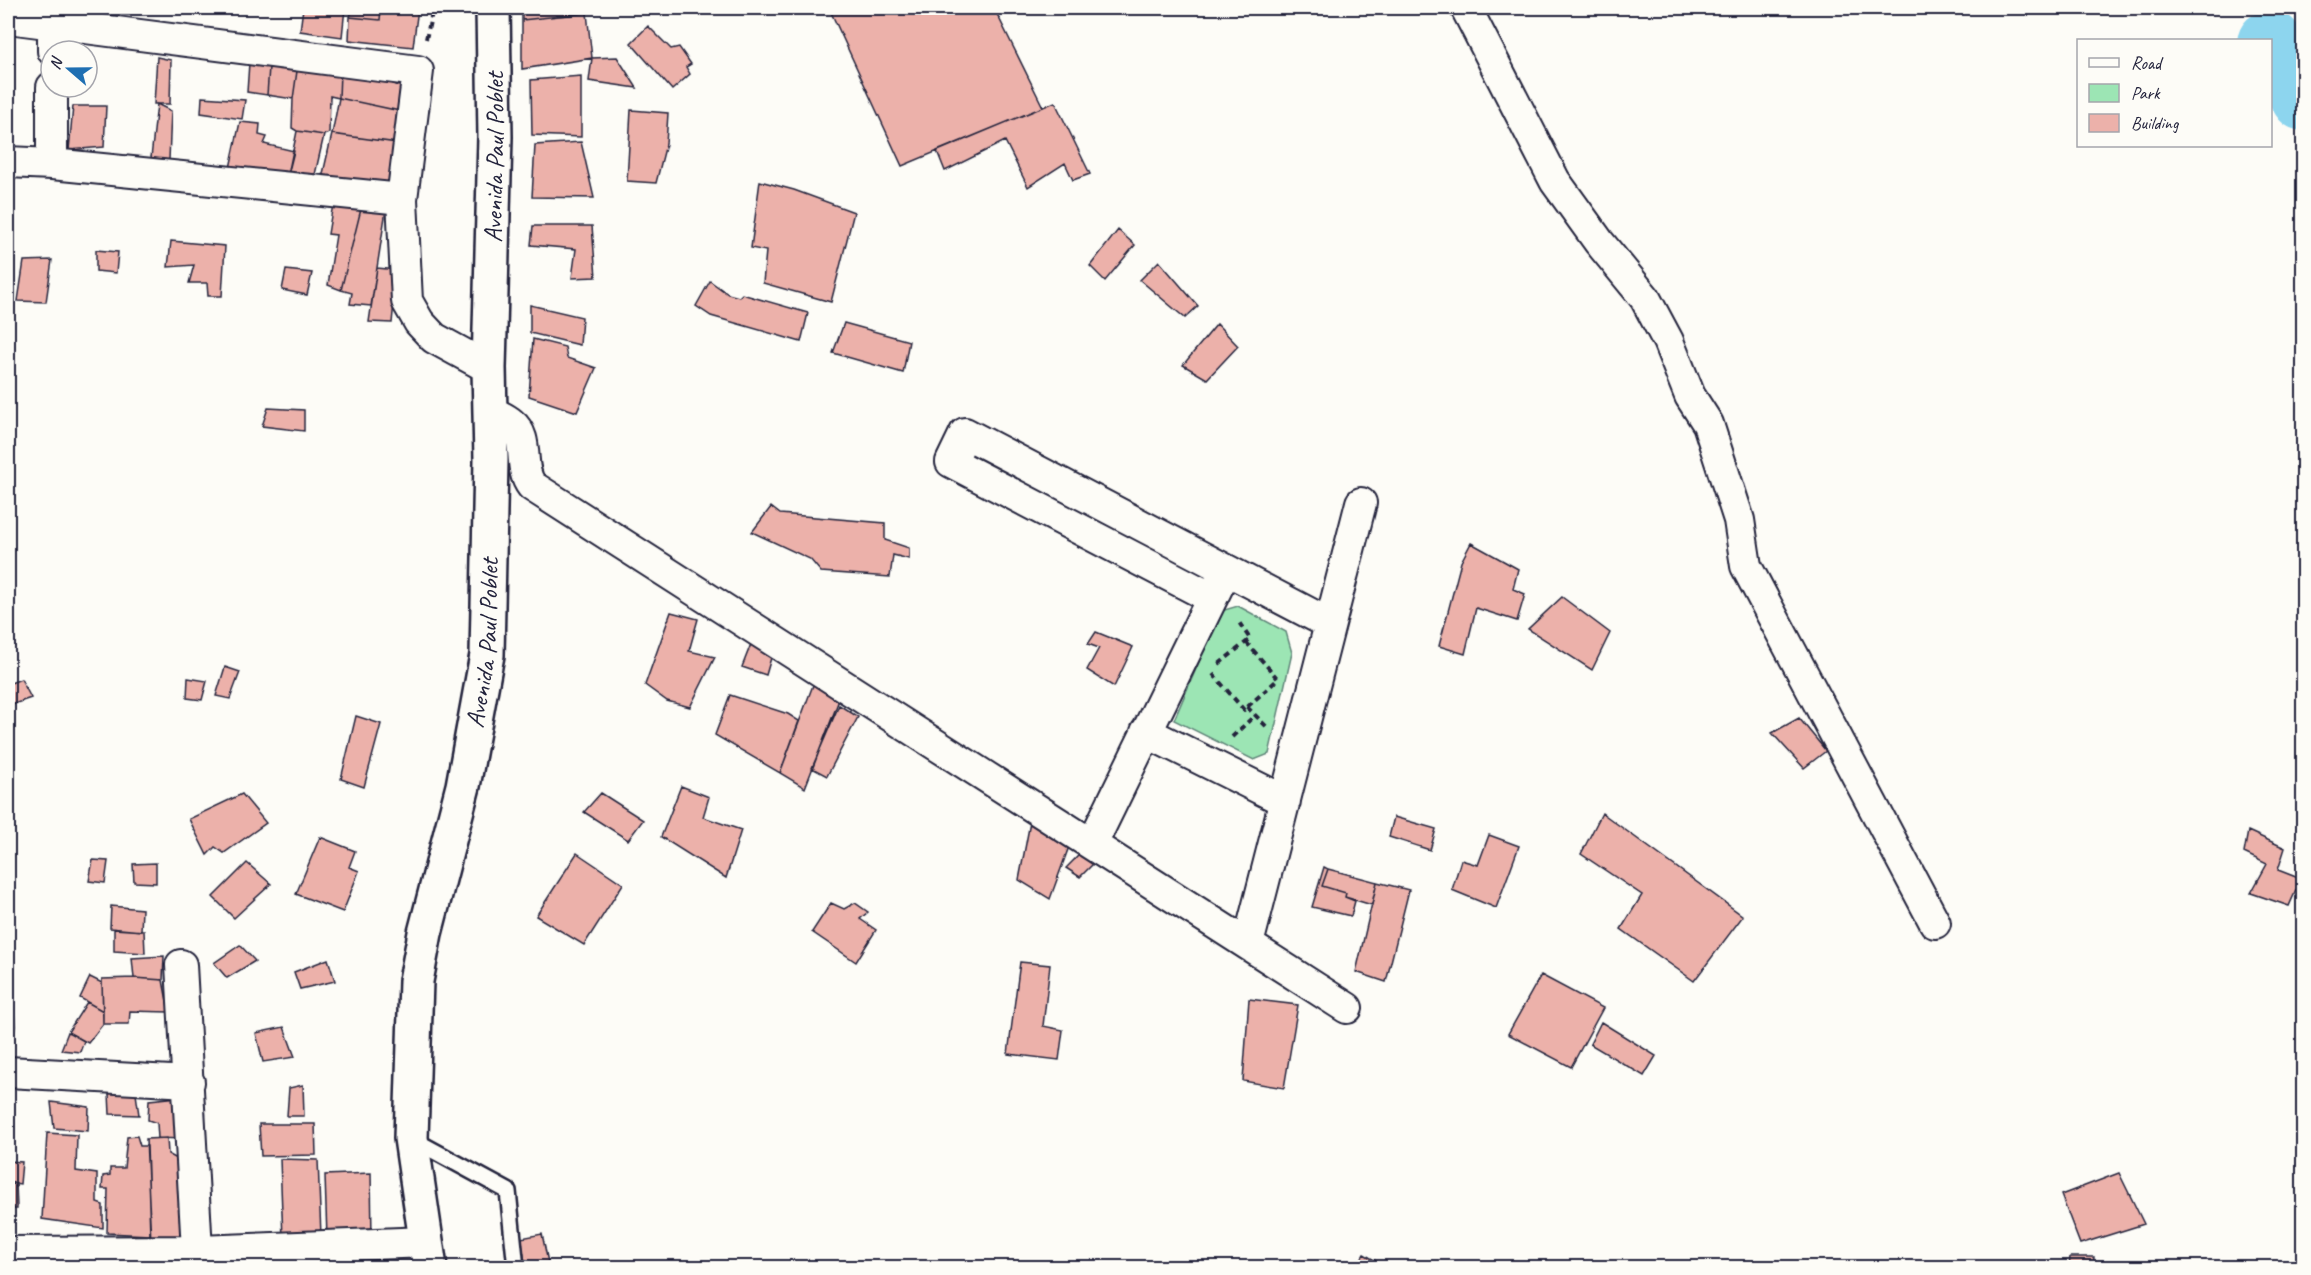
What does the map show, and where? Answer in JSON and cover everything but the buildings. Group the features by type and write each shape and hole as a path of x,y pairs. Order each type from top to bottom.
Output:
{"main road":[{"name":"Avenida Paul Poblet","path":"429,1255 411,1138 416,981 425,933 463,786 487,655 491,460 489,368 495,136 493,8"}],"street":[{"path":"1466,8 1555,181 1599,242 1645,298 1668,341 1690,396 1708,424 1739,520 1746,566 1935,923"},
{"path":"8,18 53,37 418,71 402,199 407,301 419,322 434,338 489,368"},
{"path":"52,99 52,164"},
{"path":"8,162 52,164 402,199"},
{"path":"490,411 511,422 519,431 523,443 527,480 532,486 1347,1008"},
{"path":"1212,598 951,462 965,433 1330,624"},
{"path":"1248,944 1361,503"},
{"path":"1092,844 1226,570"},
{"path":"1146,732 1285,801"},
{"path":"181,965 199,1259"},
{"path":"8,1072 189,1082"},
{"path":"8,1252 199,1259 429,1255"}],"lane":[{"path":"411,1138 508,1191 516,1268"}],"path":[{"path":"1210,671 1244,710 1278,680 1246,642"},
{"path":"1247,707 1272,733 1275,722"},
{"path":"1224,745 1256,715"}],"green space":[{"path":"1238,606 1286,632 1292,653 1269,754 1254,760 1174,720 1221,611"}],"waterway":[{"path":"2272,46 2304,98"}]}
